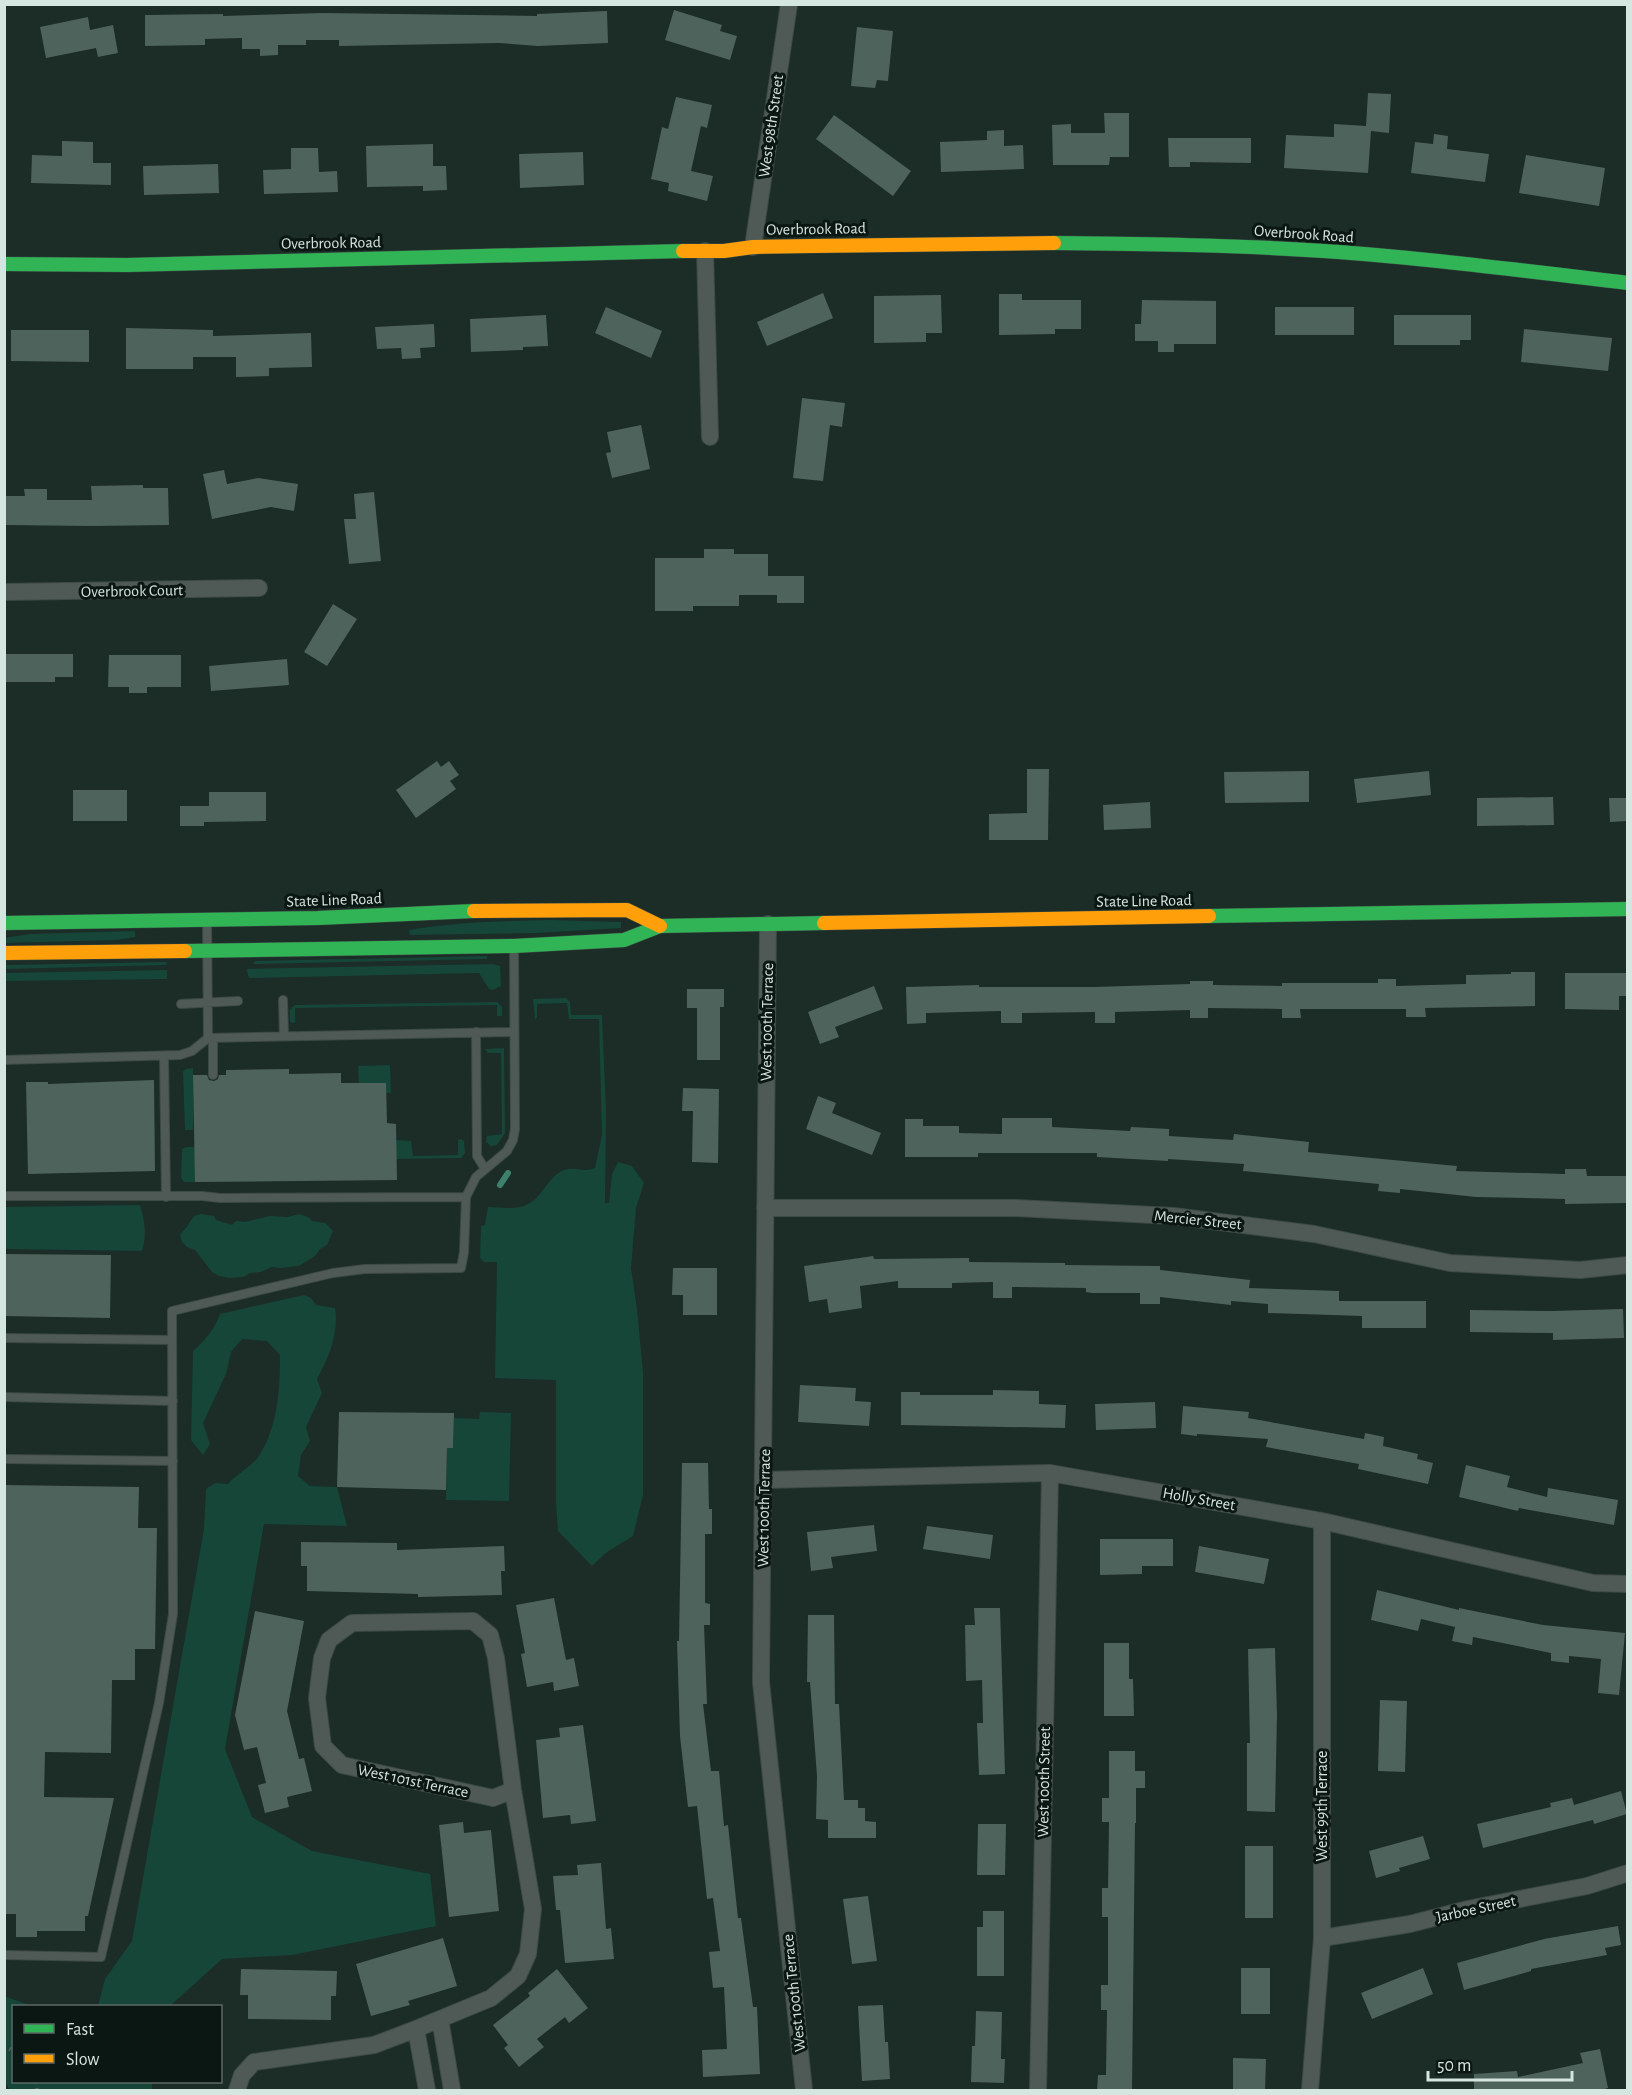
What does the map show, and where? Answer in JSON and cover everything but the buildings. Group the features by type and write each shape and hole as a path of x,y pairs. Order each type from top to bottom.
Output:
{"main road":[{"name":"Overbrook Road","path":"4,264 127,265 705,251 753,247 1059,243 1227,246 1360,254 1628,283"},
{"name":"State Line Road","path":"4,953 514,946 624,940 660,926 1628,909"},
{"name":"State Line Road","path":"4,923 318,918 501,910 627,910 660,926"}],"street":[{"name":"West 98th Street","path":"753,247 789,4"},
{"path":"705,251 710,437"},
{"name":"Overbrook Court","path":"4,592 259,588"},
{"name":"West 100th Terrace","path":"768,924 762,1682 804,2091"},
{"name":"Mercier Street","path":"765,1208 1015,1208 1173,1216 1314,1234 1450,1263 1580,1270 1628,1265"},
{"name":"Holly Street","path":"764,1480 1050,1473 1323,1521 1593,1583 1628,1584"},
{"name":"West 100th Street","path":"1038,2091 1050,1473"},
{"name":"West 99th Terrace","path":"1310,2091 1322,1938 1323,1521"},
{"name":"West 101st Terrace","path":"237,2091 242,2075 254,2062 374,2044 491,1998 518,1976 528,1954 533,1909 513,1790 496,1658 490,1635 473,1622 352,1623 329,1640 322,1658 317,1698 323,1746 342,1765 493,1798 513,1790"},
{"name":"Jarboe Street","path":"1322,1938 1410,1924 1468,1909 1587,1886 1628,1873"},
{"path":"440,2019 452,2091"},
{"path":"417,2029 427,2091"}],"lane":[{"path":"207,920 208,1003 213,1075"},
{"path":"4,1954 101,1957 159,1703 173,1614 172,1311 333,1273 364,1269 461,1268 464,1252 466,1197 476,1177 507,1151 513,1140 515,1129 514,946"},
{"path":"283,1000 284,1036"},
{"path":"181,1004 238,1001"},
{"path":"476,1032 477,1156 485,1170"},
{"path":"4,1060 180,1055 192,1051 210,1038 514,1032"},
{"path":"164,1056 166,1197"},
{"path":"4,1196 466,1197"},
{"path":"4,1338 172,1340"},
{"path":"4,1397 172,1401"},
{"path":"4,1459 173,1461"}],"green space":[{"path":"497,921 621,922 621,928 538,933 410,935 409,930"},
{"path":"135,931 135,937 117,940 5,943 4,938 30,934"},
{"path":"487,956 487,959 253,964 255,961"},
{"path":"167,962 166,965 5,969 4,965"},
{"path":"493,964 500,966 501,986 493,990 489,989 479,973 250,978 247,969"},
{"path":"167,970 167,979 5,981 5,973"},
{"path":"566,998 570,1002 571,1015 602,1015 606,1111 605,1203 609,1203 612,1174 618,1162 632,1166 644,1183 636,1208 631,1268 643,1372 643,1495 633,1536 607,1552 592,1566 558,1531 556,1380 495,1378 497,1262 484,1262 480,1258 481,1226 485,1225 488,1207 522,1207 532,1202 558,1173 564,1170 595,1168 602,1135 599,1019 569,1019 567,1003 537,1004 535,1020 533,999"},
{"path":"497,1002 502,1007 502,1016 497,1016 497,1005 295,1008 295,1023 290,1022 290,1010 295,1005"},
{"path":"504,1048 505,1133 497,1145 491,1146 486,1142 487,1136 502,1134 501,1053 488,1053 485,1049"},
{"path":"390,1065 391,1093 386,1093 386,1083 359,1083 358,1066"},
{"path":"193,1068 193,1130 185,1130 183,1071"},
{"path":"396,1140 411,1141 413,1156 458,1155 458,1140 464,1141 465,1153 461,1158 396,1159"},
{"path":"195,1147 195,1182 184,1182 181,1178 182,1149"},
{"path":"140,1205 145,1228 142,1251 5,1249 5,1207"},
{"path":"201,1214 214,1216 216,1220 232,1225 236,1221 245,1222 270,1216 288,1217 299,1214 312,1221 325,1223 333,1231 327,1245 299,1266 272,1267 244,1277 230,1278 212,1272 195,1250 182,1242 180,1235 193,1217"},
{"path":"304,1295 311,1298 316,1305 335,1308 334,1336 317,1379 322,1393 306,1427 310,1441 301,1455 298,1476 310,1486 337,1487 347,1526 264,1524 225,1749 252,1817 312,1851 430,1874 436,1926 292,1955 222,1959 171,2005 98,2005 105,1979 132,1941 204,1529 206,1489 215,1483 228,1484 256,1460 270,1432 277,1407 280,1355 267,1341 242,1339 231,1352 226,1374 203,1423 210,1444 203,1455 191,1440 193,1351 209,1334 220,1314"},
{"path":"480,1412 511,1413 509,1501 446,1500 447,1448 453,1448 454,1418 479,1419"},
{"path":"4,1996 29,2005 12,2005 12,2083 152,2083 152,2090 10,2090 5,2083"}],"waterway":[{"path":"500,1185 508,1173"}],"traffic: fast":[{"path":"1054,243 1223,246 1324,251 1438,261 1628,283"},
{"path":"4,264 127,265 683,251"},
{"path":"1209,916 1628,909"},
{"path":"4,923 318,918 474,911"},
{"path":"185,951 514,946 624,940 660,926 824,923"}],"traffic: slow":[{"path":"683,251 724,251 753,247 1054,243"},
{"path":"474,911 627,910 660,926"},
{"path":"824,923 1209,916"},
{"path":"4,953 185,951"}]}
